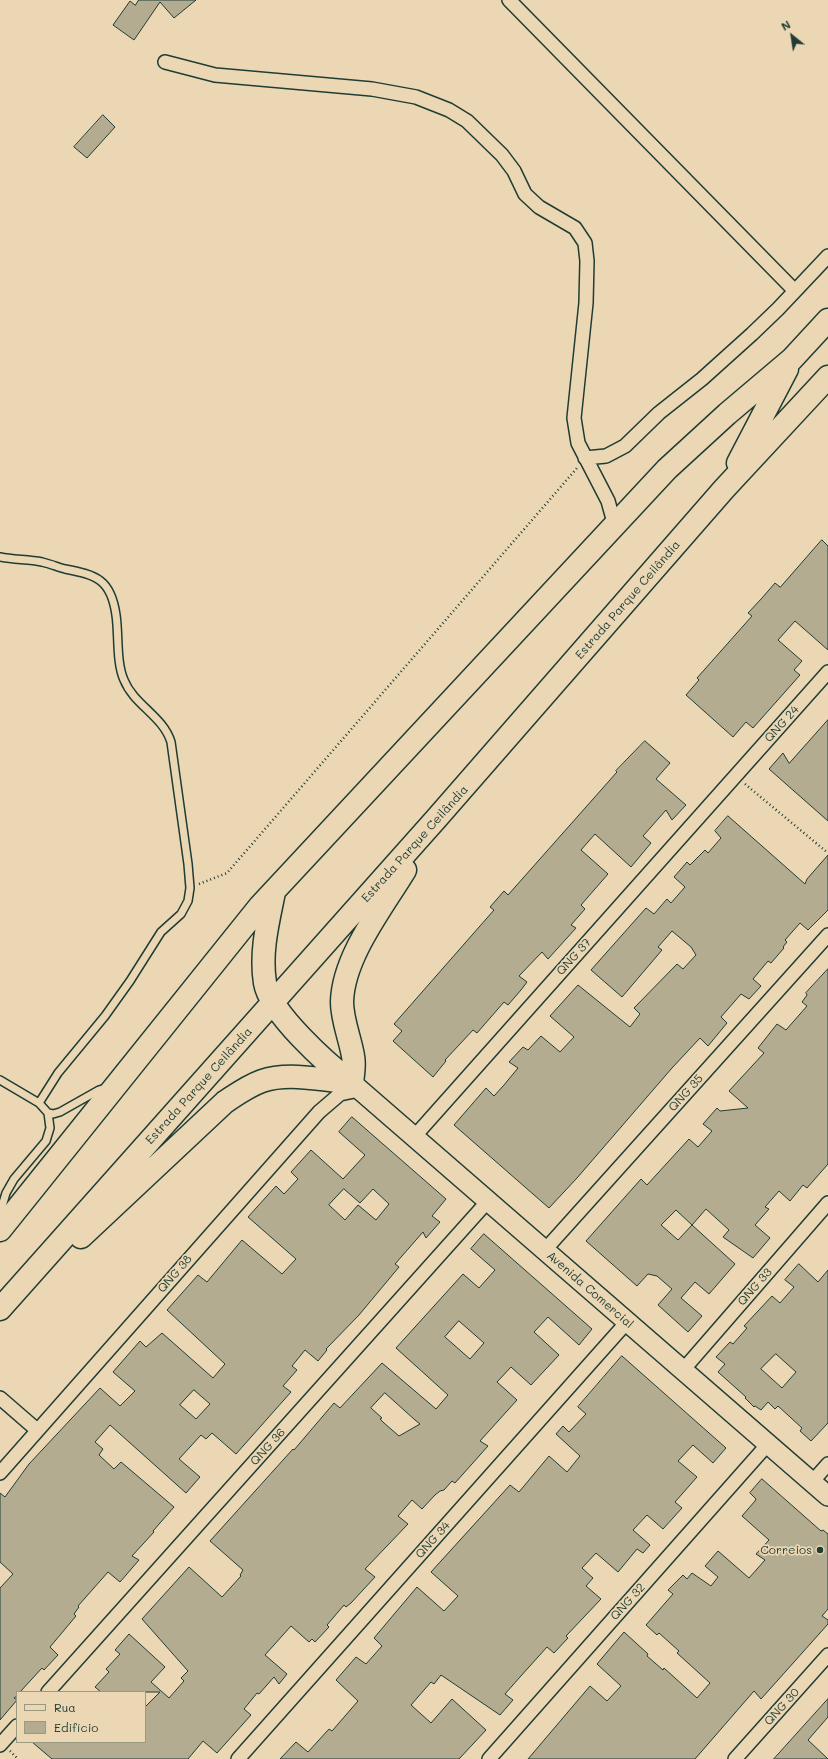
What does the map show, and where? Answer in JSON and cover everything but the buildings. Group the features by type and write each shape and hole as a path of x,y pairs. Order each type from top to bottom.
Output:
{"highway":[{"path":"0,1230 260,906 667,469 792,359 828,320"},
{"path":"724,489 792,359"},
{"name":"Estrada Parque Ceilândia","path":"0,1311 436,820 724,489 828,377"},
{"path":"356,1087 353,1056 342,1002 344,984 351,961 362,939 436,820"},
{"path":"274,891 264,946 263,965 265,984 273,1003 316,1052 356,1087"},
{"path":"0,1311 225,1102 244,1089 264,1081 282,1078 308,1078 356,1087"}],"main road":[{"name":"Avenida Comercial","path":"356,1087 828,1496"}],"street":[{"path":"509,0 795,291"},
{"path":"165,62 215,75 372,89 416,97 449,110 467,121 488,140 514,171 526,194 539,207 575,228 585,243 587,261 586,303 574,418 578,443 608,501 614,526"},
{"path":"585,458 606,456 625,446 659,413 702,379 752,334 828,256"},
{"name":"QNG 24","path":"735,776 828,672"},
{"name":"QNG 37","path":"414,1137 735,776"},
{"name":"QNG 35","path":"544,1250 828,935"},
{"name":"QNG 38","path":"0,1472 318,1112 340,1094 356,1087"},
{"name":"QNG 36","path":"49,1691 488,1201"},
{"name":"QNG 33","path":"683,1370 828,1203"},
{"name":"QNG 34","path":"238,1759 627,1322"},
{"path":"0,1398 37,1430"},
{"name":"QNG 32","path":"489,1759 768,1444"},
{"path":"812,1482 828,1464"},
{"name":"QNG 30","path":"735,1759 828,1655"},
{"path":"1,1744 16,1727"}],"lane":[{"path":"0,556 41,562 91,574 104,584 110,593 116,614 119,665 124,682 138,701 161,723 171,742 176,787 184,832 190,888 188,901 184,910 161,932 130,981 105,1016 58,1073 40,1103"},
{"path":"0,1080 40,1103 48,1113 50,1128 46,1141 14,1178 2,1204 0,1213"},
{"path":"48,1113 53,1114 60,1112 99,1090 116,1085"}],"path":[{"path":"190,888 228,873 585,458"},
{"path":"735,776 828,853"}],"place":[{"name":"Correios","path":"820,1550"}]}
